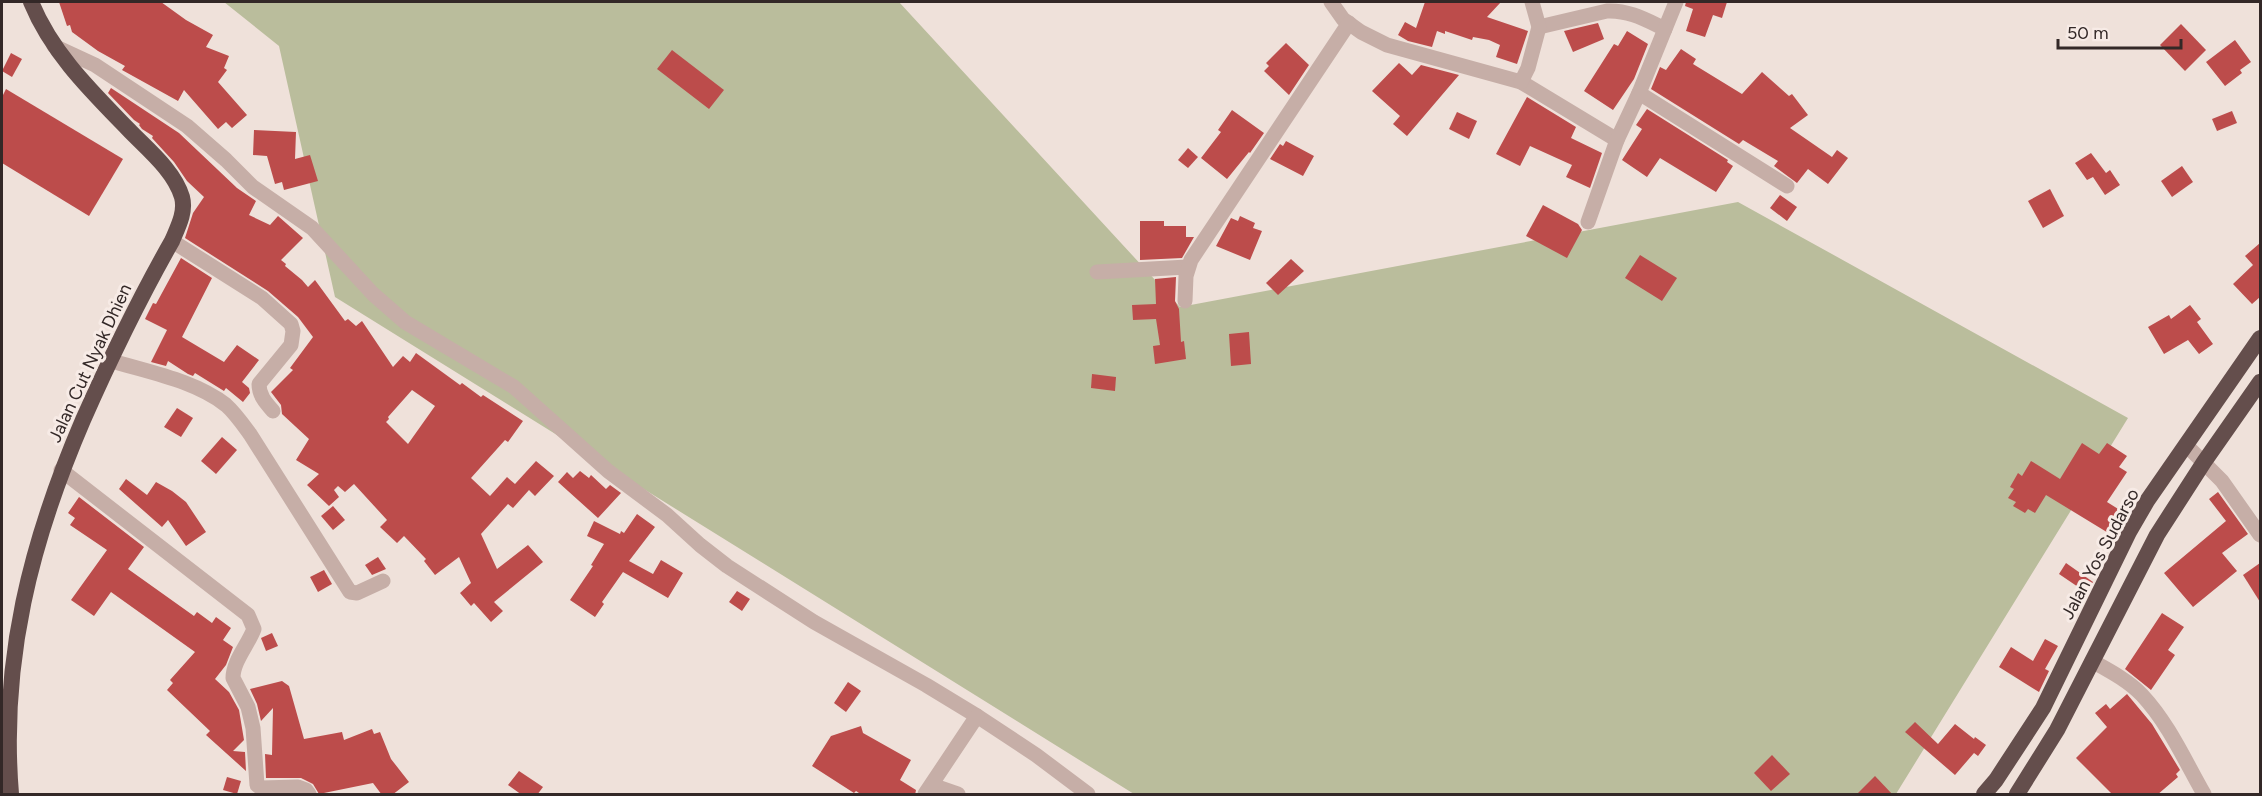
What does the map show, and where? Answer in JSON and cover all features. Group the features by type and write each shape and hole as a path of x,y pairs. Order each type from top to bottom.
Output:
{"highway":[{"name":"Jalan Cut Nyak Dhien","path":"11,795 6,746 6,704 13,636 37,539 61,470 109,360 172,241 180,224 183,210 182,198 176,182 162,164 79,79 54,46 31,2"},
{"name":"Jalan Yos Sudarso","path":"1983,795 1996,780 2043,708 2129,532 2147,501 2260,338"},
{"path":"2017,795 2057,730 2157,535 2260,382"}],"street":[{"path":"1331,2 1335,10 1349,23 1387,45 1521,82 1617,140"},
{"path":"1521,82 1528,68 1539,27 1532,2"},
{"path":"1588,222 1617,140 1676,2"},
{"path":"1539,27 1618,10 1665,29"},
{"path":"1185,302 1188,267 1349,23"},
{"path":"54,46 95,65 187,126 253,188 312,228 373,294 405,322 514,387 608,471 668,514 700,545 727,566 814,622 977,716 1036,755 1083,793"},
{"path":"1639,93 1787,186"},
{"path":"172,241 262,298 291,324 293,331 291,345 259,384 262,398 273,411"},
{"path":"1097,272 1188,267"},
{"path":"109,360 181,382 224,404 250,434 350,592 357,593 384,581"},
{"path":"2187,446 2222,481 2260,536"},
{"path":"61,470 248,615 254,629 249,643 237,661 233,678 248,707 253,728 257,785 261,788 298,787 306,790 309,795"},
{"path":"2092,661 2124,680 2141,694 2160,717 2204,795"},
{"path":"958,795 929,790 977,716"}],"green space":[{"path":"224,2 899,2 1180,307 1738,202 2128,418 1896,794 1134,794 335,297 279,46"}],"building":[{"path":"59,2 161,2 186,20 213,35 206,47 229,56 224,68 227,70 218,82 247,115 232,128 226,122 218,129 184,90 178,101 122,70 125,66 98,51 72,32 70,25 67,26"},
{"path":"1425,2 1501,2 1487,17 1528,31 1517,64 1496,57 1500,45 1489,40 1473,37 1472,40 1445,31 1445,34 1437,31 1432,47 1408,41 1398,35 1405,22 1416,28"},
{"path":"1686,2 1727,2 1722,18 1713,15 1705,37 1686,31 1693,9 1685,6"},
{"path":"1598,23 1604,39 1573,52 1564,31"},
{"path":"2181,24 2206,50 2185,71 2160,45"},
{"path":"1627,31 1648,44 1634,79 1613,110 1584,91 1614,44 1618,46"},
{"path":"2235,40 2251,62 2240,70 2242,73 2225,86 2206,62"},
{"path":"1286,43 1309,65 1289,95 1264,71 1269,66 1266,63"},
{"path":"1681,49 1696,59 1693,64 1742,94 1762,72 1789,96 1792,94 1808,115 1790,128 1832,157 1837,150 1848,158 1828,184 1808,169 1797,183 1774,166 1778,161 1743,140 1739,144 1651,89 1660,67 1666,70"},
{"path":"672,50 724,90 709,109 657,69"},
{"path":"11,53 22,59 12,77 2,71"},
{"path":"1399,63 1412,75 1421,65 1459,75 1407,136 1393,124 1400,116 1372,91"},
{"path":"111,88 179,133 237,188 256,201 249,215 270,225 278,216 303,238 281,260 286,264 285,266 308,287 315,280 345,321 348,319 356,326 362,321 393,367 403,356 410,362 416,353 460,385 462,383 481,397 483,395 523,421 508,442 505,440 471,478 490,496 507,477 515,484 536,461 554,476 535,496 529,490 513,508 508,504 481,534 497,569 528,545 543,562 494,602 503,611 491,622 474,603 471,606 460,593 471,583 459,557 435,575 424,561 426,559 404,536 397,543 380,527 387,520 354,484 345,492 338,486 334,490 339,497 329,506 307,485 319,474 296,460 309,439 282,414 281,405 271,392 293,370 290,368 313,337 298,317 268,291 185,238 193,213 204,197 187,181 174,162 152,138 153,136 142,129 140,124 108,93","holes":["412,390 435,406 408,444 386,422"]},
{"path":"6,89 123,159 89,216 2,163 2,97"},
{"path":"1527,97 1576,127 1571,138 1602,153 1590,188 1566,177 1572,165 1530,146 1520,166 1496,154"},
{"path":"1647,109 1728,160 1727,162 1733,166 1716,192 1660,158 1647,177 1622,160 1642,129 1636,125"},
{"path":"1232,110 1264,133 1227,179 1201,158 1221,132 1218,130"},
{"path":"2232,111 2237,123 2217,131 2212,119"},
{"path":"1457,112 1477,121 1469,139 1449,129"},
{"path":"254,130 296,132 295,159 310,155 318,181 284,190 282,182 275,184 267,156 253,155"},
{"path":"1286,141 1314,156 1303,176 1270,159 1280,144 1283,146"},
{"path":"1188,148 1198,157 1188,168 1178,160"},
{"path":"2091,153 2106,173 2110,170 2120,185 2105,195 2093,177 2087,180 2075,163"},
{"path":"2182,166 2193,182 2172,197 2161,181"},
{"path":"2050,189 2064,216 2043,228 2028,201"},
{"path":"1780,195 1797,207 1787,221 1770,208"},
{"path":"1543,205 1578,224 1582,230 1567,258 1526,236"},
{"path":"1240,216 1255,223 1253,228 1262,231 1250,260 1216,246 1231,218 1238,221"},
{"path":"1140,221 1164,221 1164,226 1186,226 1186,237 1194,237 1182,258 1140,260"},
{"path":"2260,243 2260,297 2252,304 2233,284 2253,265 2245,256"},
{"path":"1640,255 1677,278 1662,301 1625,278"},
{"path":"181,258 212,278 182,337 224,362 237,345 259,360 242,382 249,388 250,393 243,402 226,388 224,391 195,373 193,376 188,374 168,361 166,366 151,362 167,330 145,319 153,303 156,304"},
{"path":"1291,259 1304,271 1278,295 1266,283"},
{"path":"1176,277 1175,301 1179,309 1181,342 1184,341 1186,359 1155,364 1153,346 1160,345 1156,319 1133,320 1132,305 1156,304 1155,279"},
{"path":"2190,305 2201,319 2197,322 2213,344 2199,354 2188,340 2164,354 2148,327 2169,315 2171,319"},
{"path":"1249,332 1251,364 1231,366 1229,334"},
{"path":"1092,374 1116,377 1115,391 1091,388"},
{"path":"177,408 193,418 181,437 164,427"},
{"path":"222,437 237,450 216,474 201,461"},
{"path":"2082,443 2099,454 2107,443 2127,456 2119,467 2127,472 2107,502 2123,512 2110,534 2046,495 2035,513 2028,509 2025,513 2013,506 2016,502 2008,498 2014,489 2010,487 2018,473 2022,476 2031,461 2060,479"},
{"path":"580,471 589,478 591,475 606,489 610,485 621,493 598,518 558,482 567,472 573,478"},
{"path":"126,479 147,495 156,482 172,491 186,502 206,532 186,546 168,520 162,527 119,489"},
{"path":"2218,492 2248,534 2222,553 2237,571 2193,607 2164,573 2226,521 2209,499"},
{"path":"79,497 144,547 128,569 194,616 197,612 212,623 216,617 231,628 223,640 233,647 226,665 215,679 229,692 239,710 244,740 233,751 245,752 246,771 206,735 210,731 167,690 173,683 170,680 195,652 111,592 94,616 71,600 107,550 70,525 75,518 68,513"},
{"path":"333,506 345,520 333,530 321,516"},
{"path":"637,514 655,527 629,561 653,574 661,560 683,573 668,598 623,572 602,602 604,604 595,617 570,600 593,566 591,565 604,544 587,536 594,521 620,534 621,531 624,533"},
{"path":"378,557 386,569 372,575 365,565"},
{"path":"2066,563 2093,582 2087,593 2059,574"},
{"path":"2260,563 2260,602 2243,575"},
{"path":"324,570 332,584 318,592 310,577"},
{"path":"737,591 750,599 742,611 729,602"},
{"path":"2162,613 2184,627 2168,650 2175,655 2151,690 2125,669"},
{"path":"272,633 278,646 266,651 261,638"},
{"path":"2045,639 2058,646 2045,669 2049,671 2039,692 1999,667 2011,647 2033,661"},
{"path":"282,681 289,686 304,739 342,732 344,740 372,729 374,734 380,732 391,759 409,782 392,795 382,795 373,783 319,794 313,784 301,778 266,778 265,754 272,755 273,708 261,721 250,689"},
{"path":"848,682 861,691 846,712 834,703"},
{"path":"2127,694 2152,724 2180,770 2176,774 2178,777 2157,795 2113,795 2076,758 2107,727 2095,713 2106,704 2110,709"},
{"path":"1915,722 1938,744 1955,724 1986,745 1978,756 1974,753 1955,775 1905,732"},
{"path":"861,726 863,733 911,760 900,780 916,790 915,795 862,795 856,791 854,793 812,766 831,736"},
{"path":"1772,755 1790,774 1771,791 1754,773"},
{"path":"519,771 543,787 537,795 522,795 508,785"},
{"path":"1875,776 1893,795 1856,795"},
{"path":"227,777 241,781 237,794 223,790"}]}
